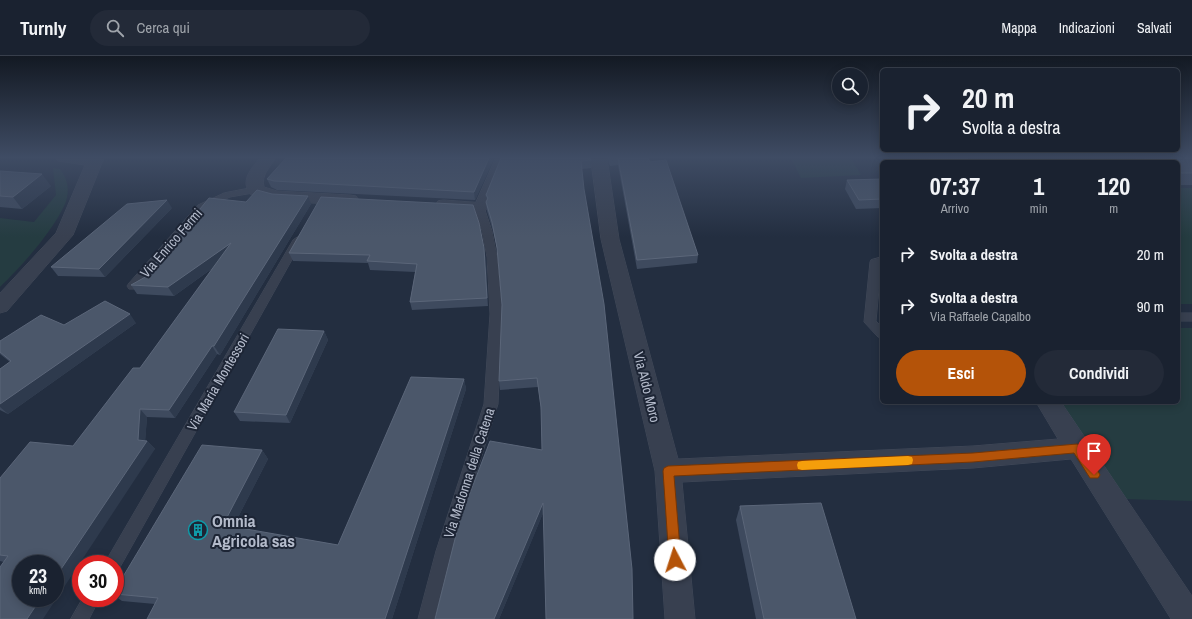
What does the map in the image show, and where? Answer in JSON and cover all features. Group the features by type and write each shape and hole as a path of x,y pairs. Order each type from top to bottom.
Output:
{"street":[{"path":"0,306 64,235 85,184"},
{"path":"254,184 256,190"},
{"name":"Via Aldo Moro","path":"603,184 610,238 668,471 680,619"},
{"name":"Via Enrico Fermi","path":"256,190 318,206 369,201"},
{"path":"424,204 479,207"},
{"path":"1049,404 1189,619"},
{"path":"668,471 973,457 1077,448"}],"lane":[{"path":"479,207 489,184"},
{"name":"Via Enrico Fermi","path":"133,286 189,219 201,207 227,195 256,190"},
{"name":"Via Madonna della Catena","path":"426,619 444,551 491,404 496,314 492,257 487,231 479,207"},
{"name":"Via Maria Montessori","path":"118,555 306,226"},
{"path":"880,261 875,262 870,322 880,332"},
{"path":"1180,317 1192,317"},
{"path":"79,619 86,607"}],"green space":[{"path":"55,184 67,184 68,190 65,204 53,226 36,248 0,287 0,218 34,222 56,195"},
{"path":"1180,188 1192,188 1192,304 1180,304"},
{"path":"1180,328 1192,328 1192,501 1123,499 1062,404 1180,404"}],"building":[{"path":"0,184 29,184 13,197 0,196"},
{"path":"334,184 477,184 474,192"},
{"path":"490,184 583,184 604,304 632,569 633,619 546,619 543,503 494,619 435,619 460,519 490,441 542,450 541,407 537,378 499,381 502,305 497,248 486,202 488,198 486,195"},
{"path":"623,184 674,184 698,255 637,260"},
{"path":"850,184 880,184 880,199 859,200"},
{"path":"257,190 272,194 308,196 214,346 212,346 169,410 140,409 138,440 147,441 64,565 64,555 12,555 12,607 35,607 27,619 0,619 0,567 8,556 0,555 0,478 30,442 73,446 133,368 140,368 231,243 168,287 131,285 156,271 150,270 209,198 246,202"},
{"path":"321,197 473,205 479,223 484,248 487,298 410,302 417,264 367,261 370,255 289,253"},
{"path":"167,200 99,269 51,267 127,204"},
{"path":"105,301 130,314 0,404 0,369 11,361 0,352 0,341 41,315 64,325"},
{"path":"278,329 324,331 286,415 234,412"},
{"path":"411,377 464,379 385,619 147,619 158,598 124,595 124,575 202,445 262,450 223,525 338,545"},
{"path":"821,503 856,619 764,619 740,506"}],"slow traffic":[{"path":"802,465 908,460"}],"place":[{"name":"Omnia Agricola sas","path":"198,530"}],"route":[{"path":"675,560 668,471 973,457 1077,448 1094,475"}]}
